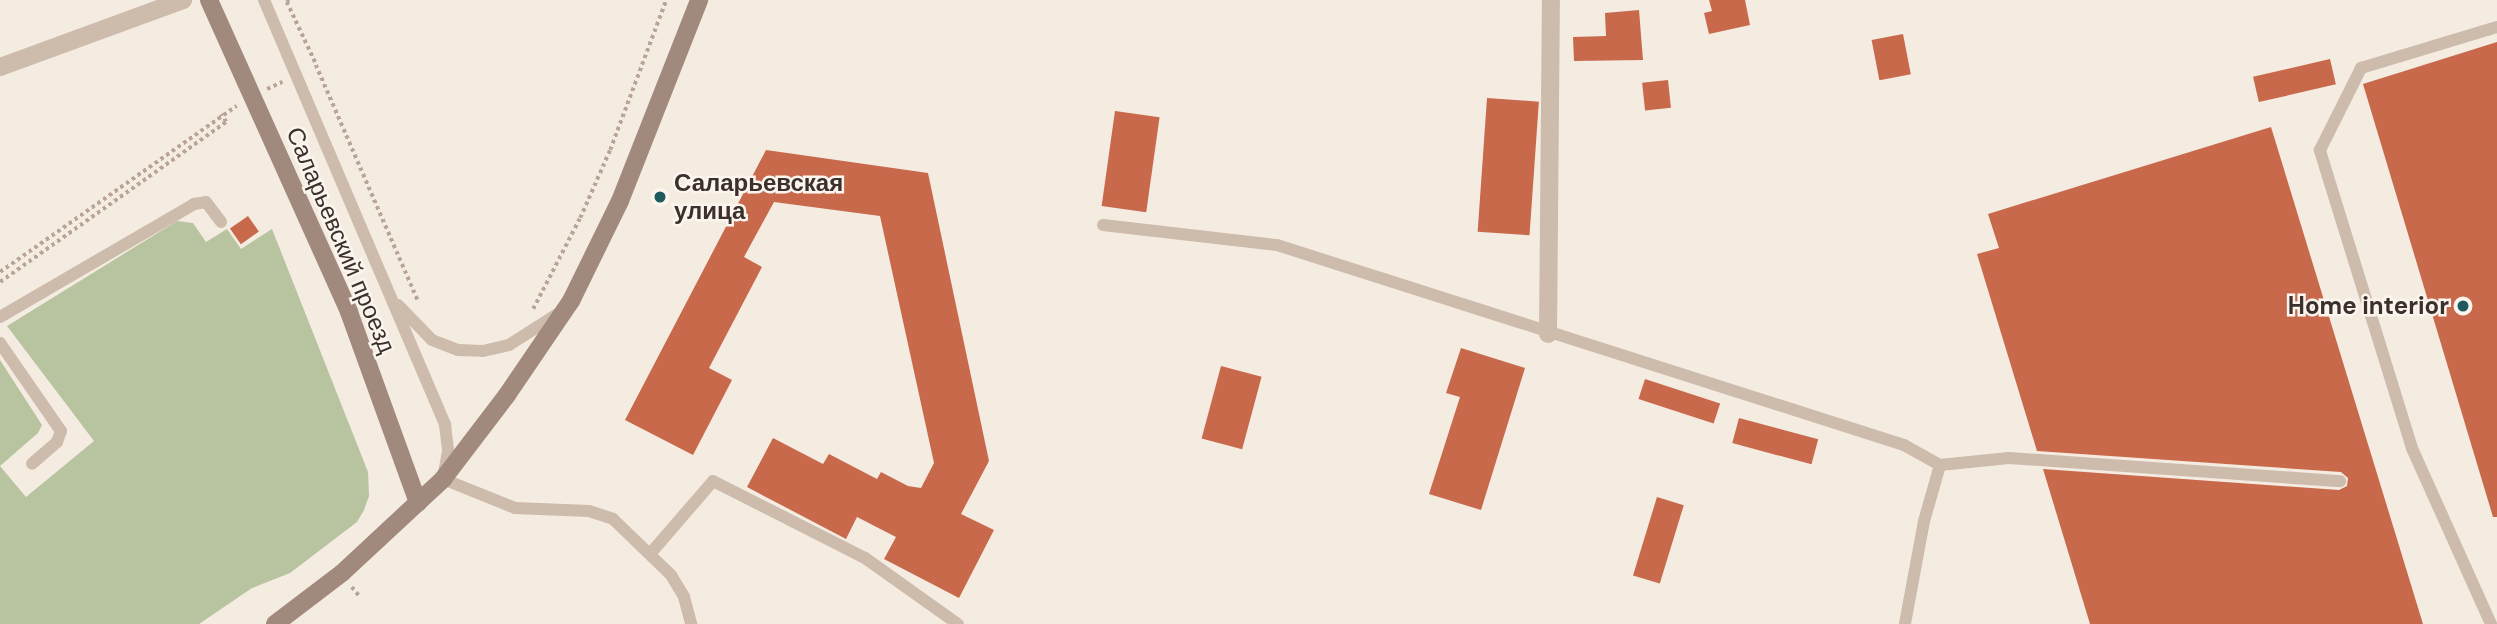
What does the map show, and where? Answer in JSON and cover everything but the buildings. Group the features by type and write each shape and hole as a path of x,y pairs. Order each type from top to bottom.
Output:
{"street":[{"path":"0,67 183,0"},
{"name":"Саларьевский проезд","path":"209,0 349,312 418,503"},
{"path":"275,624 342,573 443,479 508,395 572,301 620,201 698,0"},
{"path":"1548,334 1552,0"}],"lane":[{"path":"264,0 298,74 445,425 448,451 443,479 515,508 601,514 613,519 678,584 691,624"},
{"path":"2491,624 2413,448 2320,150 2361,68 2497,27"},
{"path":"0,317 201,201 211,205 221,222"},
{"path":"1103,225 1277,245 1548,334 1904,445 1940,465 2009,458 2340,481"},
{"path":"389,294 432,341 458,350 483,351 509,345 547,323 572,301"},
{"path":"0,343 61,431 57,442 32,464"},
{"path":"1905,624 1924,521 1940,465"},
{"path":"650,554 713,481 865,558 958,624"}],"path":[{"path":"529,314 580,218 610,150 666,0"},
{"path":"287,1 420,307"},
{"path":"298,74 316,65"},
{"path":"0,272 222,115 226,122 0,282"}],"green space":[{"path":"177,221 193,223 206,242 227,229 241,249 272,229 368,472 369,496 364,510 357,522 290,573 252,588 199,624 0,624 0,466 26,497 94,441 7,326"},
{"path":"0,360 42,425 38,433 0,466"}],"place":[{"name":"Саларьевская улица","path":"660,197"},
{"name":"Home interior","path":"2463,306"}]}
